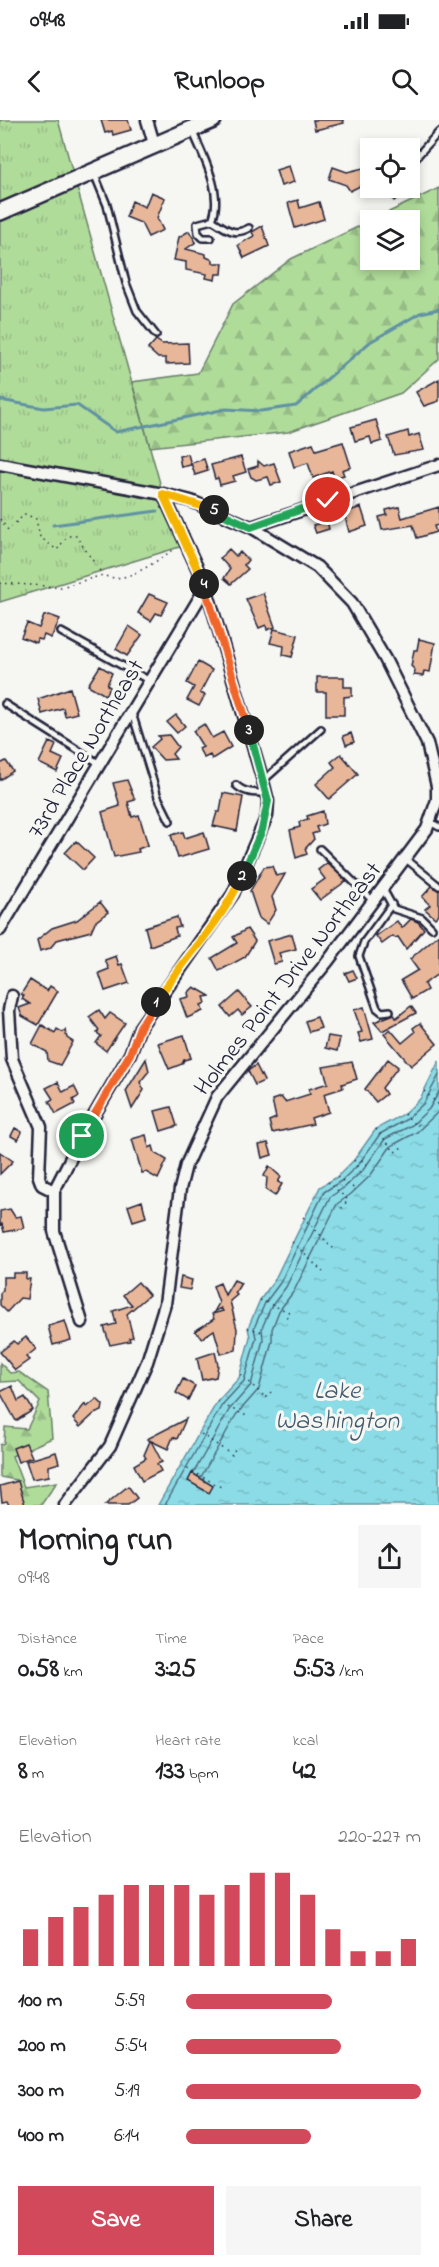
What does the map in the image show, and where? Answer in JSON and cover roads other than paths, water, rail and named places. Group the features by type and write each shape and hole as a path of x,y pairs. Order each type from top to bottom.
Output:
{"main road":[{"path":"0,212 213,120"}],"street":[{"path":"147,120 155,147"},
{"name":"Holmes Point Drive Northeast","path":"0,464 191,501 251,527 317,567 352,603 427,743 437,786 434,825 405,859 303,992 267,1032 212,1107 186,1165 180,1189 165,1304 147,1362 110,1446 65,1505"},
{"path":"251,527 439,465"},
{"path":"82,1322 54,1231 54,1191 82,1136 130,1054 140,1027 233,894 267,816 266,793 206,587 163,494"},
{"name":"73rd Place Northeast","path":"0,930 206,587"},
{"path":"12,996 9,1010 12,1059 40,1127 39,1177 42,1185 54,1191"}],"lane":[{"path":"193,130 209,174 216,210 212,220"},
{"path":"420,153 439,132"},
{"path":"94,172 107,205 126,283 136,311 156,335"},
{"path":"211,238 203,238 198,233 197,224 212,220 231,233 249,228"},
{"path":"322,480 328,500"},
{"path":"61,632 150,681"},
{"path":"5,704 100,764"},
{"path":"131,711 158,797 170,821"},
{"path":"263,782 321,729"},
{"path":"236,785 254,794 266,793"},
{"path":"320,849 373,901"},
{"path":"405,859 439,886"},
{"path":"383,889 398,912 422,918 432,928"},
{"path":"390,1011 382,1012 377,1008 359,956 364,942 392,904"}],"water":[{"name":"Lake Washington","path":"439,1061 439,1505 158,1505 217,1402 239,1378 250,1337 248,1328 260,1300 274,1281 320,1187 337,1177 354,1160 376,1129 404,1114 420,1099"}],"waterway":[{"path":"0,400 44,408 77,405 116,432 226,409 261,411 296,406 370,342 420,313 439,309"},
{"path":"53,525 157,511"}]}
